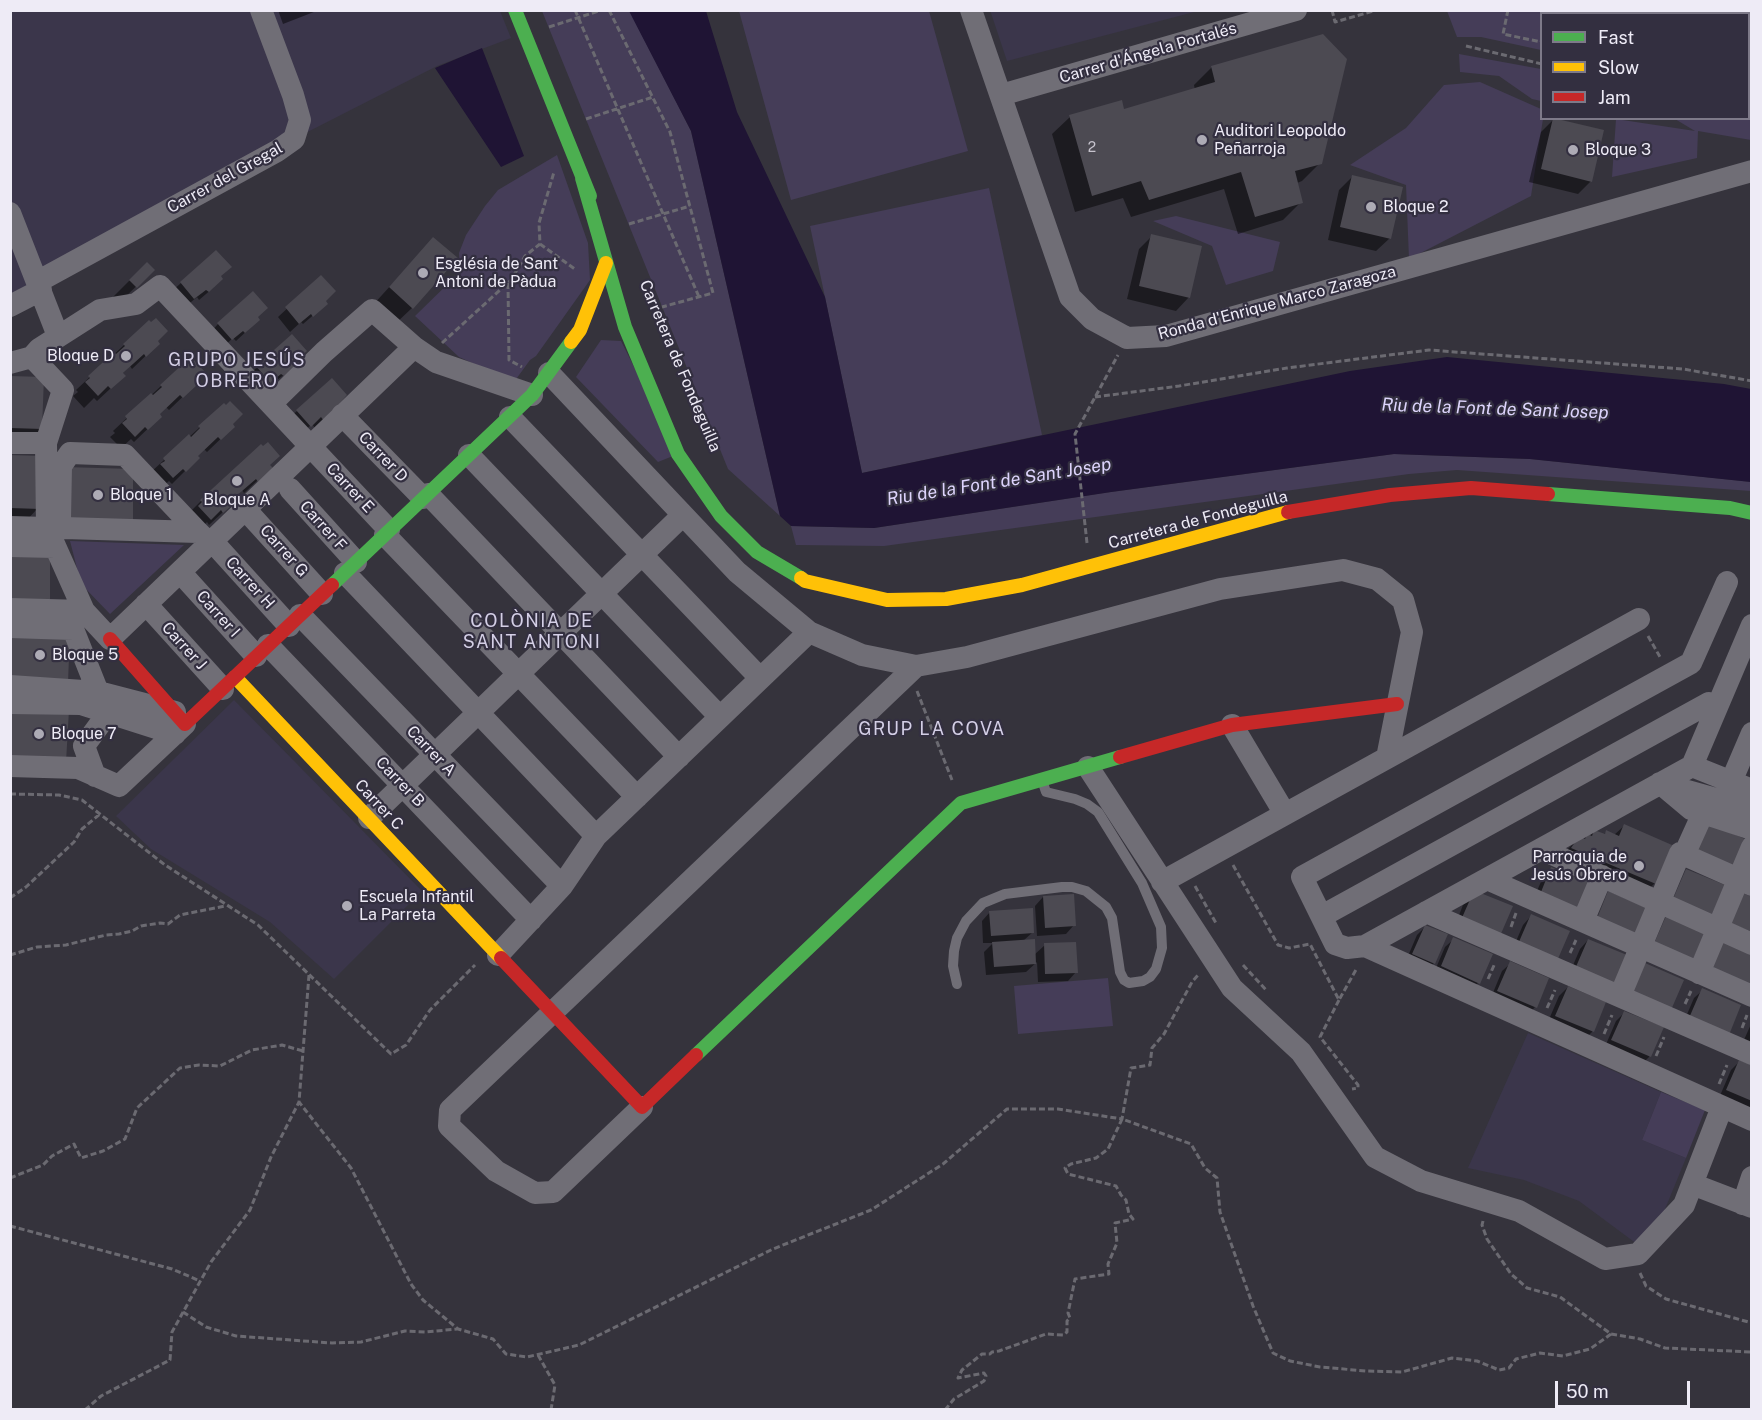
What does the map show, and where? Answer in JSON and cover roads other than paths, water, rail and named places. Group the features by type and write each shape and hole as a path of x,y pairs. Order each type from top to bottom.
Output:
{"street":[{"name":"Carrer del Gregal","path":"10,306 39,286 277,151 294,139 300,120 261,10"},
{"name":"Carretera de Fondeguilla","path":"515,10 628,289 607,317"},
{"path":"971,10 1001,95"},
{"name":"Carrer d'Ángela Portalés","path":"1001,95 1296,10"},
{"name":"Ronda d'Enrique Marco Zaragoza","path":"1001,95 1070,297 1092,320 1127,338 1166,336 1752,171"},
{"name":"Carretera de Fondeguilla","path":"582,178 606,263 607,317 678,454 721,516 757,552 805,581 887,600 946,599 1022,585 1275,514 1390,495 1471,488 1730,508 1752,513"},
{"path":"10,213 58,336 21,360 63,390 46,443 51,537 84,610 178,723"},
{"path":"606,263 607,317"},
{"name":"Carrer E","path":"58,336 100,310 136,304 160,286 387,532 637,797"},
{"path":"271,404 324,352 372,310 436,362 532,395"},
{"path":"10,766 78,768 119,786 178,723 229,683 510,417 532,395 539,372 580,330 607,317 635,320 654,370 661,378"},
{"path":"110,639 180,572 206,538 245,508 414,346"},
{"path":"539,372 737,572 808,632 862,655 916,666 967,657 1220,589 1343,570 1377,579 1403,600 1412,632 1387,758"},
{"name":"Carrer D","path":"342,415 561,633 679,757"},
{"path":"510,417 760,678"},
{"path":"10,443 46,443"},
{"name":"Carrer H","path":"206,538 64,528 60,519 61,466 70,453 125,454 206,538 294,620"},
{"path":"469,455 720,717"},
{"name":"Carrer F","path":"290,489 350,567 478,713 596,836"},
{"name":"Carretera de Fondeguilla","path":"719,489 730,507 762,541 835,587"},
{"name":"Carrer G","path":"245,508 322,594"},
{"path":"369,818 683,515"},
{"path":"10,527 51,537"},
{"path":"10,546 51,537"},
{"name":"Carrer I","path":"180,572 262,651"},
{"path":"1727,582 1691,663 1302,877 1335,944 1597,1050 1752,1120"},
{"name":"Carrer J","path":"146,604 229,683"},
{"path":"10,609 84,610"},
{"path":"1162,882 1639,619"},
{"name":"Carrer A","path":"294,620 435,754 562,886"},
{"path":"1361,956 1426,912 1692,766 1752,625"},
{"path":"10,627 73,629 98,693"},
{"path":"495,952 531,920 562,886 596,836 808,632"},
{"name":"Carrer B","path":"262,651 402,785 531,920"},
{"path":"916,666 450,1110 449,1126 496,1171 535,1193 553,1192 961,803 1232,726 1397,705"},
{"name":"Carrer C","path":"229,683 369,818 642,1107"},
{"path":"10,686 98,693 178,723"},
{"path":"10,703 81,705 108,713 178,723"},
{"path":"1322,916 1709,703 1717,706"},
{"path":"95,776 84,746 108,713"},
{"path":"1232,726 1285,814"},
{"path":"1731,782 1752,733"},
{"path":"1692,766 1752,790"},
{"path":"1088,767 1232,988 1301,1052 1375,1157 1421,1181 1519,1211 1605,1259 1638,1254 1684,1205 1722,1107"},
{"path":"1660,783 1752,809"},
{"path":"1660,783 1691,809 1752,829"},
{"path":"1684,855 1703,813"},
{"path":"1698,973 1717,928 1745,882 1752,847"},
{"path":"1541,849 1752,944"},
{"path":"1620,996 1680,853 1745,882"},
{"path":"1583,921 1602,876"},
{"path":"1487,879 1752,996"},
{"path":"1426,912 1558,981 1620,996 1752,1054"},
{"path":"1692,1184 1747,1205 1752,1177"}],"lane":[{"path":"957,984 953,966 957,938 966,921 983,903 1005,894 1062,887 1086,891 1106,907 1112,918 1120,972 1124,980 1129,983 1143,981 1150,977 1156,969 1162,948 1161,927 1142,883 1098,812 1075,799 1046,792 1042,780"}],"water":[{"name":"Riu de la Font de Sant Josep","path":"629,11 706,11 737,112 825,297 862,473 1350,371 1447,357 1724,384 1751,389 1751,482 1530,459 1394,454 1111,492 874,528 791,526 780,516 691,131"},
{"path":"482,48 524,156 501,167 435,68"}],"place":[{"name":"Auditori Leopoldo Peñarroja","path":"1202,140"},
{"name":"Bloque 3","path":"1573,150"},
{"name":"Bloque 2","path":"1371,207"},
{"name":"Església de Sant Antoni de Pàdua","path":"423,273"},
{"name":"Bloque D","path":"126,356"},
{"name":"Bloque A","path":"237,481"},
{"name":"Bloque 1","path":"98,495"},
{"name":"Bloque 5","path":"40,655"},
{"name":"Bloque 7","path":"39,734"},
{"name":"Parroquia de Jesús Obrero","path":"1639,866"},
{"name":"Escuela Infantil La Parreta","path":"347,906"}],"district":[{"name":"GRUPO JESÚS OBRERO","path":"237,370"},
{"name":"COLÒNIA DE SANT ANTONI","path":"532,631"},
{"name":"GRUP LA COVA","path":"932,729"}]}
